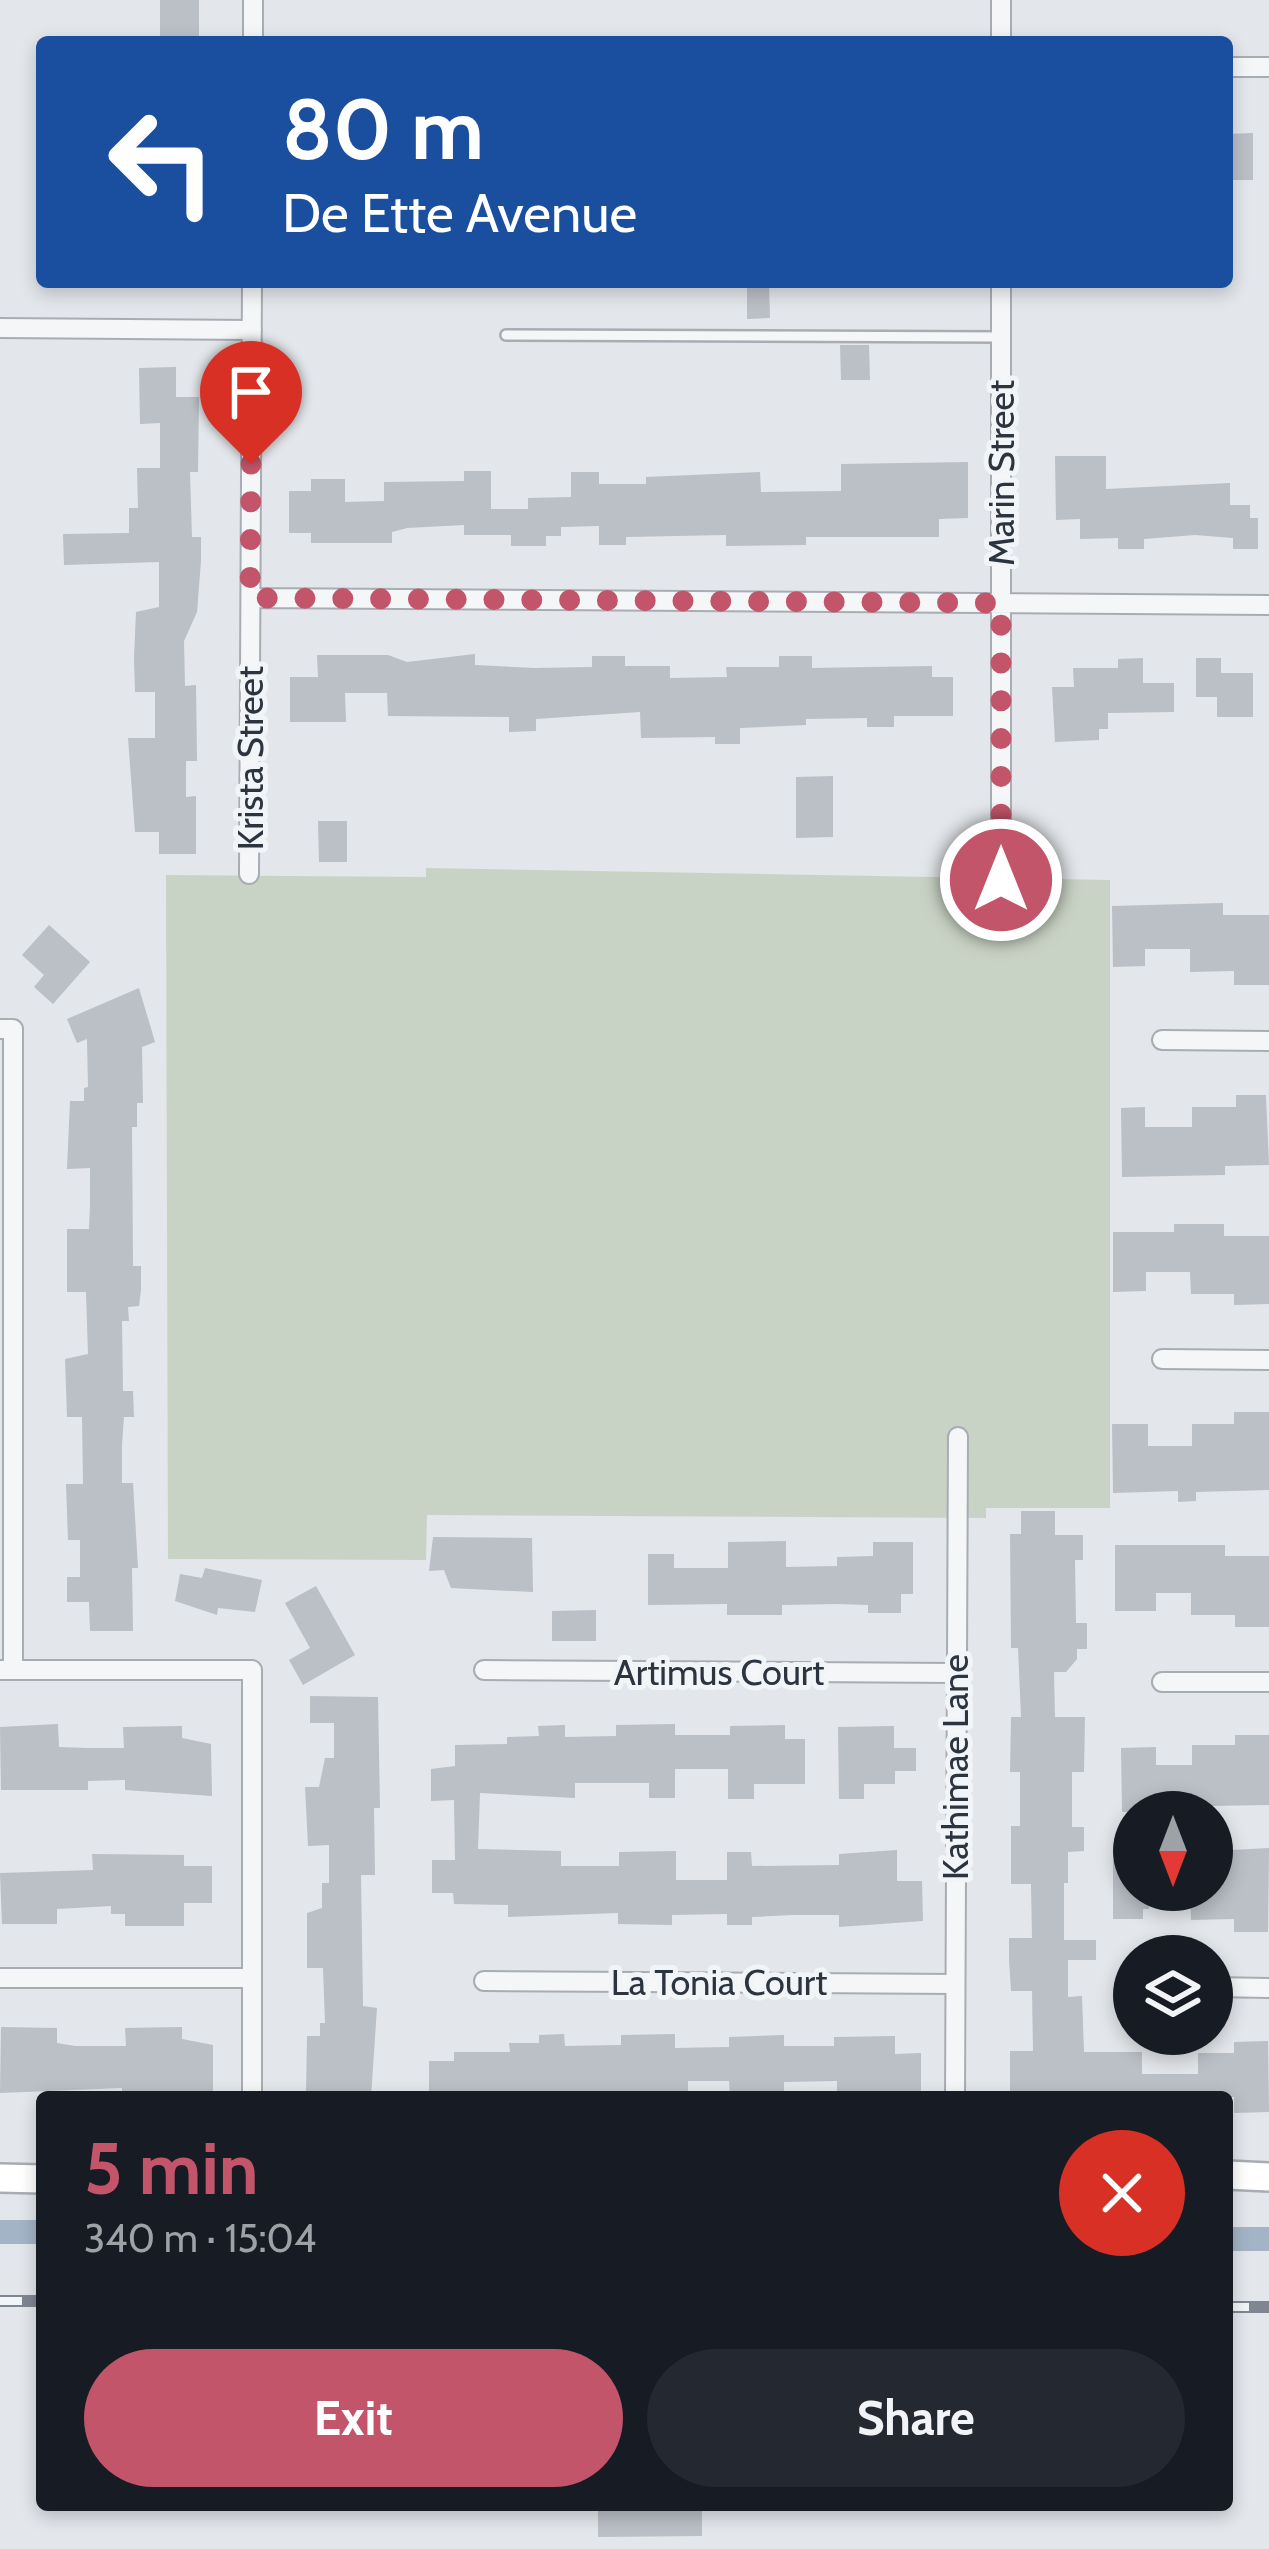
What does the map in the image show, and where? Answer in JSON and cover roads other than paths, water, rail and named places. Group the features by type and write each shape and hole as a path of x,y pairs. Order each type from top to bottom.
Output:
{"street":[{"path":"253,0 253,36"},
{"path":"1001,0 1001,36"},
{"path":"1233,67 1269,67"},
{"name":"Krista Street","path":"249,874 252,288"},
{"name":"Marin Street","path":"1001,288 1001,880"},
{"path":"0,328 252,330"},
{"path":"250,598 1269,605"},
{"path":"7,1030 7,1670 252,1670 252,2091"},
{"path":"1162,1040 1269,1041"},
{"path":"1162,1359 1269,1360"},
{"name":"Kathimae Lane","path":"955,2091 958,1437"},
{"name":"Artimus Court","path":"484,1670 955,1673"},
{"path":"1162,1682 1269,1682"},
{"path":"0,1978 252,1978"},
{"name":"La Tonia Court","path":"484,1981 955,1984"},
{"path":"1233,1987 1269,1988"},
{"path":"1233,2175 1269,2176"},
{"path":"0,2178 36,2179"}],"lane":[{"path":"506,335 1001,337"}],"waterway":[{"path":"0,2232 36,2232"},
{"path":"1233,2239 1269,2239"}],"railway":[{"path":"0,2301 36,2301"},
{"path":"1233,2307 1269,2307"}]}
